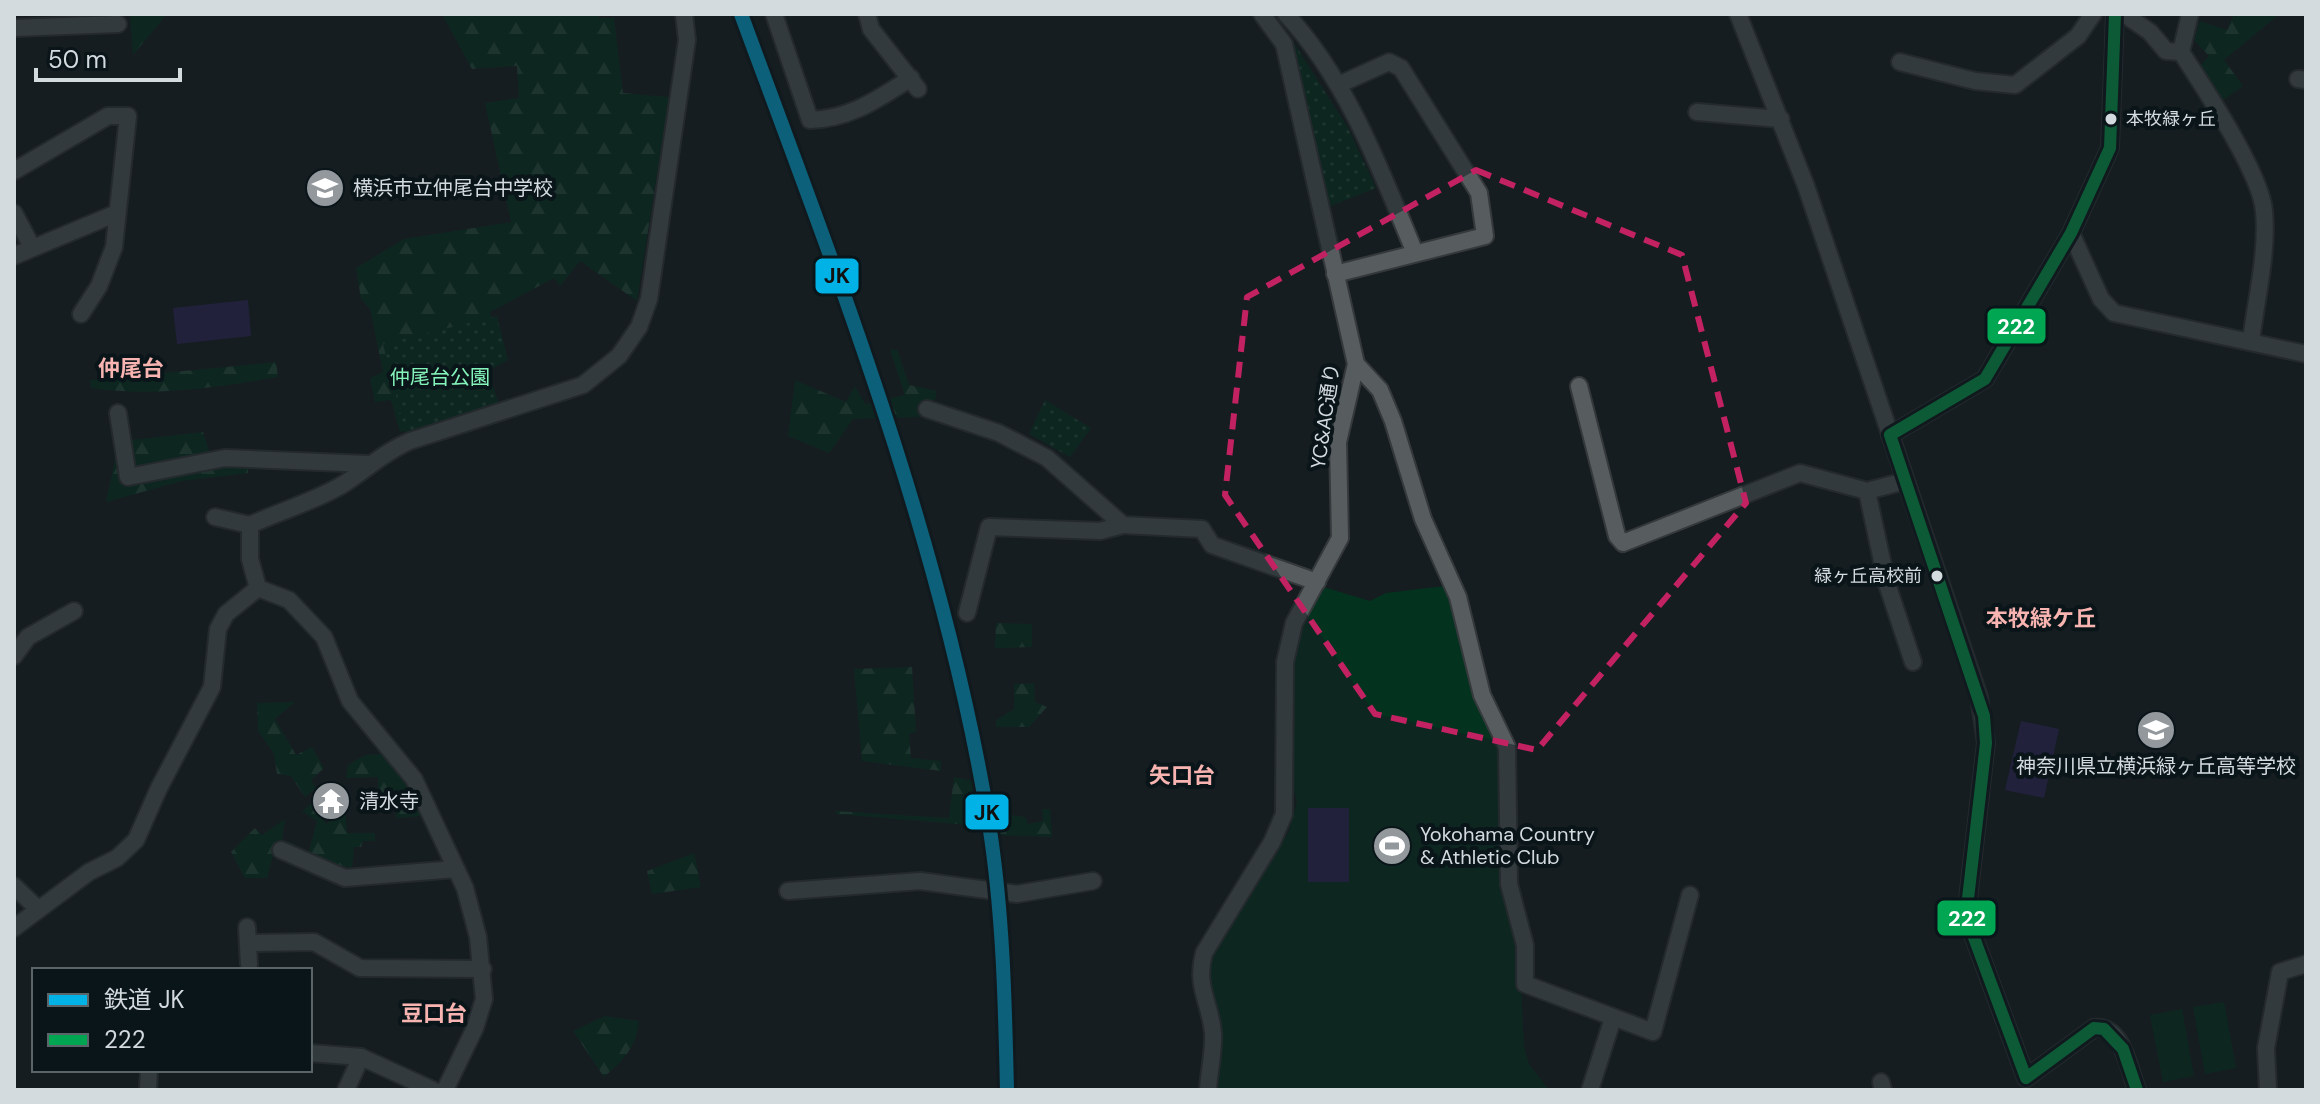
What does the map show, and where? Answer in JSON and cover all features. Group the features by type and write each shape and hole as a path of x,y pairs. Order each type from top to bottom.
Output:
{"street":[{"path":"215,517 250,525 317,498 410,441 583,385 603,373 630,343 649,299 687,40 684,14"},
{"path":"774,14 810,120 829,120 864,108 914,83 871,29 867,14"},
{"name":"YC&AC通り","path":"1208,1090 1213,1034 1200,988 1200,968 1204,953 1272,842 1284,814 1285,662 1294,623 1340,538 1335,474 1338,442 1356,364 1284,44 1262,14"},
{"path":"1286,14 1338,85 1377,162 1415,253"},
{"path":"1738,14 1781,119 1984,716 1986,743 1966,916 2026,1078 2094,1028 2105,1027 2115,1033 2137,1090"},
{"path":"1900,62 1975,81 2015,85 2078,36 2093,14"},
{"path":"1890,435 1985,379 2071,233 2110,148 2115,14"},
{"path":"2124,14 2150,32 2166,51 2181,52"},
{"path":"2190,14 2181,52 2215,105 2264,208 2264,241 2251,341"},
{"path":"14,28 118,24"},
{"path":"1335,274 1485,236 1479,193 1401,68 1389,62 1338,85"},
{"path":"1697,112 1781,119"},
{"path":"14,171 108,116 128,116 114,247 99,286 81,314"},
{"path":"14,213 32,247"},
{"path":"14,256 117,213"},
{"path":"2071,233 2101,299 2114,313 2306,354"},
{"path":"1356,364 1380,390 1393,421 1423,519 1458,597 1482,695 1507,747 1509,884 1525,945 1525,984 1653,1032 1690,895"},
{"path":"1579,386 1617,536 1623,543 1800,473 1867,491 1905,481"},
{"path":"927,409 999,433 1047,458 1123,525"},
{"path":"118,413 128,477 225,458 368,464"},
{"path":"1867,491 1887,584 1913,662"},
{"path":"250,525 250,559 258,588"},
{"path":"967,613 989,527 1100,531 1123,525 1202,529 1212,545 1317,582"},
{"path":"258,588 289,600 324,637 350,701 379,740 408,768 456,869 478,937 484,999 475,1028 445,1090"},
{"path":"14,928 89,872 117,858 136,840 159,788 212,687 218,629 226,614 258,588"},
{"path":"14,656 28,637 74,611"},
{"path":"281,850 345,878 456,869"},
{"path":"788,891 920,881 1017,894 1093,881"},
{"path":"14,886 38,909"},
{"path":"249,964 247,935 314,942 360,968 483,969"},
{"path":"2268,1090 2266,1048 2280,972 2306,964"},
{"path":"1590,1090 1613,1018"},
{"path":"312,1053 361,1057 433,1090"},
{"path":"346,1090 361,1057"}],"highlighted area":[{"path":"1476,170 1682,255 1746,503 1537,750 1375,714 1225,495 1247,297"}],"green space":[{"path":"130,14 167,14 133,55"},
{"path":"442,14 599,14 599,18 614,18 623,93 669,97 637,301 580,261 560,286 554,278 490,312 503,354 481,366 497,405 400,432 391,400 375,402 370,378 383,372 370,309 361,299 356,268 404,239 511,222 485,103 519,98 517,66 472,69"},
{"path":"2234,14 2277,16 2224,60 2243,86 2222,101 2200,66 2209,56 2194,40 2200,21 2227,30"},
{"path":"1285,29 1348,128 1376,188 1326,208 1283,31"},
{"name":"仲尾台公園","path":"497,316 508,360 488,371 500,407 406,435 383,344"},
{"path":"897,349 909,385 937,391 935,400 923,400 919,417 853,419 829,453 788,436 795,380 846,402 855,386 865,404 905,395 890,350"},
{"path":"276,362 278,377 184,390 114,391 91,388 90,380"},
{"path":"1045,400 1091,428 1070,457 1029,434"},
{"path":"128,429 131,440 203,432 214,466 248,467 248,473 182,481 106,502 115,460 114,431"},
{"name":"Yokohama Country & Athletic Club","path":"1320,586 1370,601 1386,593 1445,586 1475,697 1504,757 1524,1047 1529,1064 1549,1090 1215,1090 1209,957 1267,860 1289,832 1297,802 1291,776 1293,654 1299,630"},
{"path":"996,623 1032,624 1032,647 995,648"},
{"path":"912,667 916,732 909,734 911,758 941,761 941,771 862,761 854,669"},
{"path":"1034,683 1035,702 1047,707 1029,727 996,727 996,720 1014,709 1014,684"},
{"path":"295,702 275,719 296,755 312,747 324,768 311,780 316,788 305,797 291,776 277,774 274,754 258,731 257,703"},
{"path":"383,754 417,798 422,816 396,818 394,797 378,795 378,777 346,778 348,765 365,755"},
{"path":"954,777 978,782 975,810 1025,817 1028,824 1043,821 1042,809 1050,809 1052,837 996,835 993,827 836,814 835,811 949,818"},
{"path":"311,804 326,824 345,812 347,833 375,833 375,841 363,841 361,847 354,847 352,868 307,858 317,821 302,811"},
{"path":"285,819 282,840 295,844 293,852 275,848 267,878 245,878 231,852 255,828 262,835"},
{"path":"694,853 701,887 652,894 647,871"},
{"path":"2224,1002 2236,1068 2205,1074 2193,1007"},
{"path":"2182,1009 2194,1076 2163,1082 2150,1015"},
{"path":"605,1016 639,1021 628,1052 604,1077 573,1031"}],"shaded area":[{"path":"248,300 251,336 177,344 173,308"},
{"path":"2021,721 2059,729 2044,798 2005,790"},
{"path":"1308,808 1349,808 1349,882 1308,882"}],"rail line":[{"name":"JK","path":"741,14 815,213 884,413 945,617 969,720 994,857 1002,957 1007,1090"}],"transit line":[{"name":"222","path":"2115,14 2110,148 2071,233 1985,379 1890,435 1984,716 1986,743 1966,916 2026,1078 2094,1028 2104,1029 2123,1049 2137,1090"}],"place":[{"name":"本牧緑ヶ丘","path":"2111,119"},
{"name":"横浜市立仲尾台中学校","path":"325,188"},
{"name":"緑ヶ丘高校前","path":"1937,576"},
{"name":"神奈川県立横浜緑ヶ丘高等学校","path":"2156,730"},
{"name":"清水寺","path":"331,801"},
{"name":"Yokohama Country & Athletic Club","path":"1392,846"}],"district":[{"name":"仲尾台","path":"131,368"},
{"name":"本牧緑ケ丘","path":"2041,618"},
{"name":"矢口台","path":"1182,775"},
{"name":"豆口台","path":"434,1013"}]}
